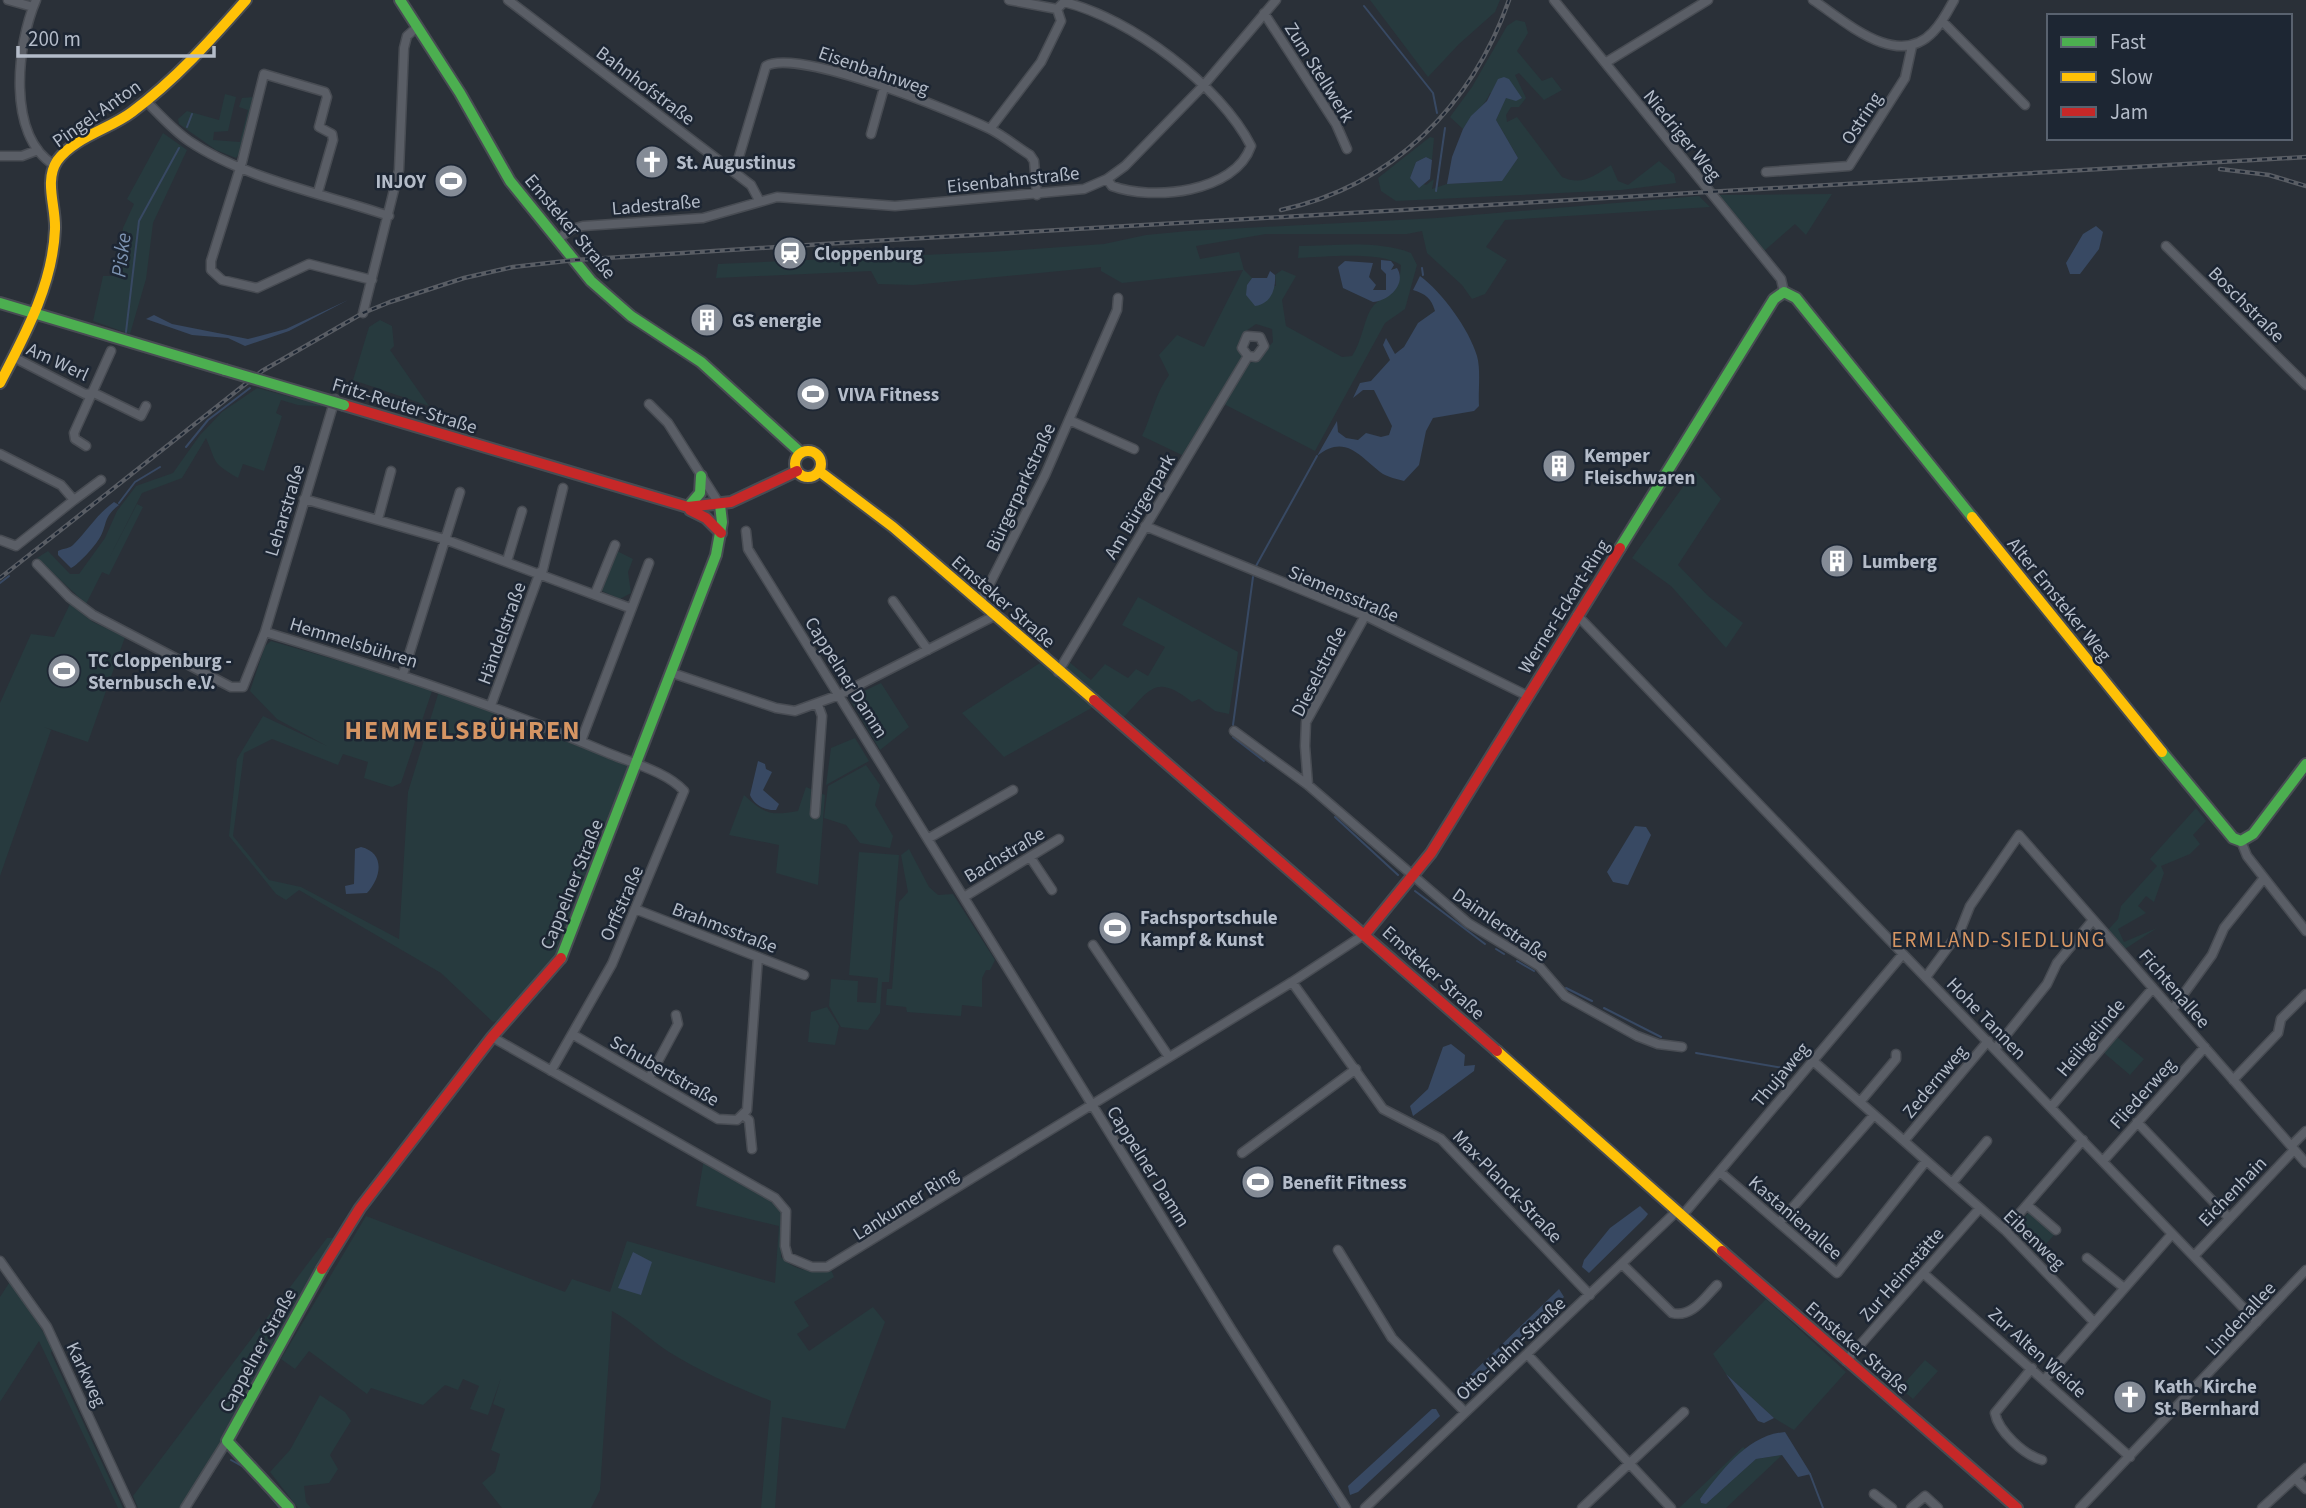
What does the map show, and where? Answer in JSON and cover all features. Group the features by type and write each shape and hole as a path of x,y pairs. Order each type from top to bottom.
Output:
{"street":[{"path":"0,383 34,314 48,276 54,241 51,177 54,165 38,150 25,121 20,82 23,49 35,3 8,0"},
{"name":"Pingel-Anton","path":"54,165 68,150 118,122 146,101 206,44 246,0"},
{"name":"Emsteker Straße","path":"400,0 460,93 510,181 614,303 701,362 801,453 816,453 821,463 819,471 893,527 1058,672 1365,933 1679,1214 2017,1508"},
{"name":"Bahnhofstraße","path":"508,0 751,185 759,200"},
{"path":"1009,0 1038,3 1057,9"},
{"name":"Eisenbahnstraße","path":"759,200 796,197 895,206 1084,189 1107,179 1125,166 1203,86 1276,0"},
{"path":"1605,64 1708,0"},
{"path":"1812,0 1885,44 1912,47 1934,32 1954,0"},
{"path":"1057,9 1064,2 1102,13 1165,54 1203,86 1251,146 1243,162 1215,184 1186,190 1132,192 1112,186 1107,179"},
{"name":"Niedriger Weg","path":"1559,2 1605,64 1781,279 1784,292"},
{"path":"990,130 1050,48 1061,21 1057,9"},
{"name":"Zum Stellwerk","path":"1264,13 1336,124 1347,149"},
{"path":"1942,21 2025,105"},
{"path":"363,313 389,216 402,144 404,48 407,36 416,28"},
{"name":"Ostring","path":"1766,172 1849,166 1905,78 1912,47"},
{"name":"Eisenbahnweg","path":"731,170 738,160 766,66 774,62 814,65 884,88 990,130 1030,155 1034,161 1037,195"},
{"path":"318,192 333,140 332,134 319,127 327,97 325,92 264,74 240,167 211,261 216,278 257,288 309,264 372,280"},
{"path":"871,134 884,88"},
{"path":"146,101 186,139 240,167 389,216"},
{"path":"0,156 22,156 38,150"},
{"name":"Ladestraße","path":"558,239 574,228 703,218 759,200"},
{"name":"Boschstraße","path":"2166,246 2306,385"},
{"name":"Werner-Eckart-Ring","path":"1365,933 1413,878 1774,299 1784,292"},
{"name":"Alter Emsteker Weg","path":"1784,292 1796,298 2150,739 2226,830 2241,841 2246,856 2306,931"},
{"name":"Bürgerparkstraße","path":"980,603 1069,420 1117,310 1118,298"},
{"name":"Fritz-Reuter-Straße","path":"0,303 340,401 685,507 720,505 797,471"},
{"name":"Am Werl","path":"86,446 75,439 74,433 111,351"},
{"name":"Am Bürgerpark","path":"1058,672 1248,356"},
{"name":"Am Werl","path":"13,357 85,394 90,393 141,416 146,406"},
{"name":"Leharstraße","path":"265,632 304,499 340,401"},
{"path":"649,404 664,418 720,505"},
{"name":"Bürgerparkstraße","path":"1069,420 1134,449"},
{"path":"801,453 795,459 797,471 807,477 819,471"},
{"path":"0,454 61,485 74,500"},
{"path":"378,519 391,471"},
{"path":"701,476 700,493 685,507 706,518 721,533"},
{"path":"0,540 16,545 101,480"},
{"name":"Händelstraße","path":"491,705 541,573 563,488"},
{"path":"403,674 460,492"},
{"path":"304,499 444,539 630,608"},
{"name":"Cappelner Straße","path":"185,1508 227,1441 338,1241 492,1037 561,959 638,765 716,555 721,533 720,505"},
{"path":"507,561 522,511"},
{"name":"Siemensstraße","path":"1145,526 1365,616 1528,696"},
{"name":"Cappelner Damm","path":"746,531 748,549 1346,1508"},
{"path":"595,594 615,544"},
{"path":"581,741 649,563"},
{"name":"Hemmelsbühren","path":"37,564 69,597 93,615 234,688 247,683 265,632 403,674 491,705 638,765"},
{"path":"893,601 928,650"},
{"name":"Hohe Tannen","path":"1577,615 2257,1322"},
{"path":"672,673 776,708 795,711 818,705 839,695 994,616"},
{"name":"Dieselstraße","path":"1308,785 1305,746 1307,722 1365,616"},
{"path":"815,814 822,716 818,705"},
{"path":"1234,731 1308,785 1413,878"},
{"path":"2241,841 2253,834 2306,764"},
{"name":"Orffstraße","path":"551,1070 612,964 684,796 679,785 638,765"},
{"path":"929,838 1013,790"},
{"name":"Fichtenallee","path":"1926,977 1960,931 1970,906 2019,835 2306,1163"},
{"name":"Bachstraße","path":"964,897 1059,839"},
{"path":"1030,857 1052,890"},
{"name":"Daimlerstraße","path":"1413,878 1468,923 1539,966 1564,996 1637,1036 1658,1044 1682,1047"},
{"path":"2172,1010 2212,955 2224,928 2264,878"},
{"name":"Brahmsstraße","path":"635,909 804,975"},
{"path":"1995,1049 2047,984 2057,963 2093,920"},
{"name":"Lankumer Ring","path":"492,1037 775,1198 786,1211 785,1246 788,1257 795,1262 821,1268 841,1261 1292,982 1365,933"},
{"path":"1093,945 1169,1058"},
{"name":"Thujaweg","path":"1679,1214 1720,1172 1903,954"},
{"name":"Schubertstraße","path":"744,1116 758,957"},
{"name":"Max-Planck-Straße","path":"1292,982 1383,1109 1441,1139 1590,1295"},
{"name":"Heiligelinde","path":"2051,1107 2153,988"},
{"path":"2233,1080 2278,1032 2281,1019 2306,994"},
{"path":"649,1078 678,1024 676,1015"},
{"name":"Schubertstraße","path":"572,1034 718,1119 728,1122 744,1116"},
{"name":"Zedernweg","path":"1904,1141 1988,1041"},
{"name":"Fliederweg","path":"2102,1161 2205,1047"},
{"path":"1860,1102 1896,1059 1896,1054"},
{"name":"Eibenweg","path":"1812,1060 2004,1230 2093,1321"},
{"path":"1242,1153 1356,1069"},
{"path":"1780,1223 1874,1115"},
{"name":"Schubertstraße","path":"744,1116 749,1120 752,1149"},
{"path":"2137,1122 2228,1217"},
{"name":"Eichenhain","path":"2194,1256 2306,1131"},
{"path":"2004,1230 2083,1140"},
{"path":"1952,1183 1987,1141"},
{"name":"Kastanienallee","path":"1720,1172 1837,1273 1926,1161"},
{"path":"2027,1205 2056,1230"},
{"name":"Zur Heimstätte","path":"1846,1361 1980,1208"},
{"name":"Otto-Hahn-Straße","path":"1365,1508 1622,1264 1679,1214"},
{"path":"2045,1379 2093,1321 2172,1234"},
{"path":"1338,1250 1392,1338 1465,1412"},
{"path":"2087,1258 2123,1287"},
{"name":"Karkweg","path":"0,1261 47,1327 131,1508"},
{"path":"1622,1264 1672,1314 1682,1316 1692,1311 1717,1284"},
{"name":"Lindenallee","path":"2080,1508 2306,1270"},
{"name":"Zur Alten Weide","path":"1923,1273 2130,1457"},
{"path":"1527,1354 1671,1508"},
{"path":"2032,1368 1995,1413 1997,1424 2034,1458 2042,1460"},
{"path":"1582,1508 1684,1412"},
{"name":"Cappelner Straße","path":"227,1441 242,1454 289,1508"},
{"path":"2262,1508 2306,1468"},
{"path":"2295,1478 2306,1489"},
{"path":"1874,1494 1890,1508"},
{"path":"1911,1508 1925,1496 1938,1508"}],"green space":[{"path":"1370,0 1500,0 1495,12 1428,77"},
{"path":"1516,20 1525,22 1528,33 1517,51 1542,81 1552,77 1562,90 1544,100 1519,73 1515,75 1526,98 1519,107 1511,107 1506,115 1507,122 1517,117 1562,177 1569,180 1582,180 1611,165 1618,181 1628,185 1659,161 1674,174 1676,183 1621,190 1396,201 1381,191 1378,178 1430,137 1434,138 1432,160 1426,157 1416,162 1410,178 1426,185 1434,179 1432,189 1447,184 1501,181 1518,158 1496,120 1506,97 1513,100 1521,98 1490,93 1463,129 1450,117 1472,87 1507,26"},
{"path":"225,94 236,97 228,131 214,132 213,140 240,142 248,110 239,107 242,98 254,97 241,152 236,158 216,150 179,124 178,119 187,111 219,120"},
{"path":"163,133 187,150 153,223 146,279 130,334 93,321 103,276 118,276 123,228 134,204 127,199"},
{"path":"1832,194 1806,235 1795,224 1764,251 1716,195"},
{"path":"1699,196 1710,207 1505,220 1486,247 1507,260 1485,294 1472,299 1462,285 1427,253 1422,231 1407,234 1266,234 1196,246 1200,259 1239,252 1244,270 1252,278 1247,285 1276,286 1275,275 1282,270 1296,276 1282,300 1286,326 1342,357 1352,356 1371,309 1397,285 1401,265 1367,256 1298,258 1299,246 1370,245 1411,253 1417,265 1405,309 1385,323 1315,451 1224,404 1249,363 1256,361 1273,342 1272,329 1256,324 1246,331 1238,348 1244,357 1184,456 1142,436 1169,375 1159,355 1177,335 1204,347 1243,270 1122,283 1101,271 1101,267 913,285 878,284 871,271 716,278 718,264 991,252 1104,244 1146,235 1188,231 1437,218"},
{"path":"380,320 392,326 394,346 390,350 429,406 353,380 369,327"},
{"path":"257,388 329,407 298,405 281,400 276,413 282,416 264,471 243,464 238,478 216,461 206,438 182,478 142,493 86,604 37,558 48,551 70,574 79,574 105,538 117,511 136,486 173,473 200,435 222,412"},
{"path":"1695,470 1721,499 1678,565 1708,596 1743,623 1726,648 1671,586 1632,558"},
{"path":"137,504 143,507 109,575 102,572"},
{"path":"615,550 633,559 628,572 631,593 620,599 602,591 600,586"},
{"path":"1138,597 1238,652 1229,714 1215,711 1199,699 1192,702 1170,688 1162,687 1148,692 1124,717 1065,667 1068,661 1091,680 1105,664 1128,678 1136,669 1148,676 1165,647 1122,625"},
{"name":"TC Cloppenburg - Sternbusch e.V.","path":"70,604 93,622 125,637 88,742 44,727 51,730 0,876 0,703 31,634 54,637"},
{"path":"271,641 433,688 401,783 392,787 364,778 368,762 343,754 338,765 272,739 244,753 233,836 269,880 301,887 399,939 408,792 439,691 632,767 555,956 499,1021 493,1022 441,973 299,890 286,900 276,894 229,836 237,759 263,716 327,746 277,719 250,691 265,646"},
{"path":"1040,663 1095,706 1004,757 962,713"},
{"path":"881,683 909,727 880,750 849,698"},
{"path":"855,738 869,761 826,785 831,748"},
{"path":"866,765 880,785 875,805 893,836 890,848 860,843 846,825 824,818 828,786"},
{"path":"806,787 825,795 818,885 776,873 779,845 729,835 744,795 768,812 789,813 798,811"},
{"path":"2196,808 2206,821 2193,835 2200,844 2190,854 2161,866 2164,873 2154,902 2146,896 2138,906 2146,913 2118,929 2124,942 2157,928 2125,949 2108,930 2118,919 2121,906 2157,866 2150,859"},
{"path":"909,849 929,887 938,895 953,894 995,960 982,978 982,1007 962,1005 961,1016 907,1012 906,1007 886,1005 887,989 892,989 899,902 908,892 901,855"},
{"path":"859,852 899,855 889,982 882,982 880,1013 868,1030 841,1027 829,1006 831,979 858,981 857,1002 876,1003 878,978 849,975"},
{"path":"827,1007 839,1026 835,1045 808,1042 811,1012"},
{"path":"2116,1036 2144,1059 2130,1075 2103,1052"},
{"path":"704,1159 773,1200 782,1211 781,1257 786,1262 804,1270 831,1270 834,1277 794,1302 809,1326 797,1334 809,1351 873,1307 885,1322 845,1429 782,1417 775,1508 761,1508 771,1401 681,1359 612,1311 600,1490 591,1508 502,1508 482,1483 495,1472 500,1454 491,1450 505,1409 493,1404 501,1378 488,1415 470,1409 479,1386 463,1379 458,1390 445,1385 423,1405 371,1388 367,1394 309,1351 295,1369 281,1359 366,1216 565,1292 572,1279 610,1292 627,1241 775,1283 779,1226 696,1206"},
{"path":"2030,1211 2055,1234 2037,1254 2014,1230"},
{"path":"327,1238 334,1238 221,1443 180,1508 138,1508 133,1496"},
{"path":"11,1280 53,1348 51,1353 123,1508 118,1508 39,1341 0,1402 0,1297"},
{"path":"1766,1299 1846,1372 1794,1430 1774,1418 1726,1374 1713,1354"},
{"path":"1925,1360 1938,1371 1913,1399 1900,1388"},
{"path":"320,1395 345,1412 351,1421 330,1455 338,1469 329,1483 304,1486 306,1502 311,1508 298,1508 270,1472 290,1450"},
{"path":"1743,1447 1745,1449 1700,1499 1701,1503 1706,1504 1756,1459 1782,1455 1726,1508 1679,1508"}],"water":[{"path":"1498,79 1509,79 1522,98 1516,101 1506,98 1496,120 1518,158 1502,181 1447,184 1452,157 1463,129 1471,116 1487,101"},
{"path":"1426,157 1432,160 1430,179 1419,188 1410,178 1416,162"},
{"path":"2096,226 2103,232 2099,249 2080,274 2070,274 2066,263 2083,234"},
{"path":"1381,260 1391,261 1394,265 1391,270 1397,268 1400,280 1395,291 1385,299 1373,302 1343,288 1338,267 1345,261 1373,263 1369,277 1376,285 1373,290 1386,290 1386,274 1381,269"},
{"path":"1270,271 1275,275 1271,295 1265,302 1255,306 1246,295 1247,285 1252,278 1267,278"},
{"path":"1420,276 1454,312 1473,345 1479,368 1479,406 1474,411 1433,418 1426,431 1419,465 1404,481 1383,474 1361,455 1345,447 1327,449 1317,456 1337,421 1338,432 1346,438 1358,440 1366,433 1381,437 1389,435 1392,426 1374,390 1363,390 1353,398 1360,383 1371,381 1390,360 1383,345 1386,338 1395,354 1404,347 1418,323 1435,311 1427,297 1413,290"},
{"path":"348,300 289,331 245,346 228,338 192,335 146,319 154,315 172,324 248,339 286,329"},
{"path":"114,502 119,505 108,518 99,539 71,568 58,555 58,551 72,546"},
{"path":"758,761 772,772 763,790 779,804 776,810 761,807 750,795"},
{"path":"1635,826 1646,827 1651,835 1628,885 1613,882 1607,872"},
{"path":"361,847 369,850 378,860 378,873 367,893 346,894 345,886 354,884 355,849"},
{"path":"1451,1044 1465,1055 1464,1066 1475,1065 1474,1071 1413,1116 1410,1106 1428,1089 1443,1047"},
{"path":"1640,1206 1648,1214 1645,1218 1589,1273 1582,1267 1584,1260 1610,1228"},
{"path":"633,1252 652,1262 641,1295 618,1288"},
{"path":"1559,1289 1564,1297 1466,1393 1460,1387 1462,1383"},
{"path":"1726,1374 1774,1418 1764,1423 1758,1421"},
{"path":"1432,1409 1436,1409 1440,1416 1358,1492 1350,1495 1348,1486"},
{"path":"1785,1432 1811,1474 1798,1477 1782,1455 1756,1459 1706,1504 1701,1503 1700,1499 1736,1456 1759,1440"}],"waterway":[{"path":"1364,6 1433,93 1437,113"},
{"name":"Piske","path":"187,127 192,114"},
{"path":"1436,191 1445,128"},
{"name":"Piske","path":"126,332 139,221 179,148"},
{"path":"1422,268 1423,275"},
{"path":"186,447 208,420 250,388"},
{"path":"1256,566 1317,456"},
{"path":"119,503 135,482 160,467"},
{"name":"Piske","path":"0,583 9,576"},
{"path":"1233,725 1253,577"},
{"path":"1233,737 1264,761"},
{"path":"1335,817 1398,875"},
{"path":"1415,891 1485,944"},
{"path":"1496,949 1504,954"},
{"path":"1517,961 1534,971"},
{"path":"1566,988 1592,1001"},
{"path":"1604,1008 1661,1037"},
{"path":"1696,1053 1789,1069"},
{"path":"1283,1417 1340,1508"},
{"name":"Piske","path":"231,1460 247,1469 280,1508"},
{"path":"1810,1474 1823,1508"}],"railway":[{"path":"1281,210 1321,198 1358,182 1392,161 1423,136 1450,107 1473,74 1493,38 1509,0"},
{"path":"0,578 262,371 363,313 464,278 513,267 575,260 855,242 2306,157"},
{"path":"2220,169 2269,175 2306,186"}],"traffic: fast":[{"path":"400,0 460,93 510,181 591,281 631,316 701,362 801,453"},
{"path":"1620,548 1774,299 1784,292 1796,298 1972,517"},
{"path":"0,303 225,370"},
{"path":"225,370 344,405"},
{"path":"688,507 700,493 701,476"},
{"path":"561,958 716,555 722,522 720,505"},
{"path":"2162,752 2233,838 2241,841 2253,834 2306,764"},
{"path":"289,1508 227,1441 322,1269"}],"traffic: slow":[{"path":"0,383 36,309 49,270 55,229 51,177 57,161 82,139 123,118 148,100 192,59 246,0"},
{"path":"808,451 817,455 821,464 817,473 808,477 799,473 795,464 799,455 808,451"},
{"path":"819,471 893,527 1094,700"},
{"path":"1972,517 2162,752"},
{"path":"1497,1051 1722,1251"}],"traffic: jam":[{"path":"344,405 688,507 731,502 797,471"},
{"path":"690,510 706,518 721,533"},
{"path":"1365,934 1431,853 1620,548"},
{"path":"1094,700 1497,1051"},
{"path":"322,1269 360,1208 492,1037 561,958"},
{"path":"1722,1251 2017,1508"}],"place":[{"name":"St. Augustinus","path":"652,162"},
{"name":"INJOY","path":"451,181"},
{"name":"Cloppenburg","path":"790,253"},
{"name":"GS energie","path":"707,320"},
{"name":"VIVA Fitness","path":"813,394"},
{"name":"Kemper Fleischwaren","path":"1559,466"},
{"name":"Lumberg","path":"1837,561"},
{"name":"TC Cloppenburg - Sternbusch e.V.","path":"64,671"},
{"name":"Fachsportschule Kampf & Kunst","path":"1115,928"},
{"name":"Benefit Fitness","path":"1258,1182"},
{"name":"Kath. Kirche St. Bernhard","path":"2130,1397"}],"district":[{"name":"HEMMELSBÜHREN","path":"463,730"},
{"name":"ERMLAND-SIEDLUNG","path":"1999,940"}]}
